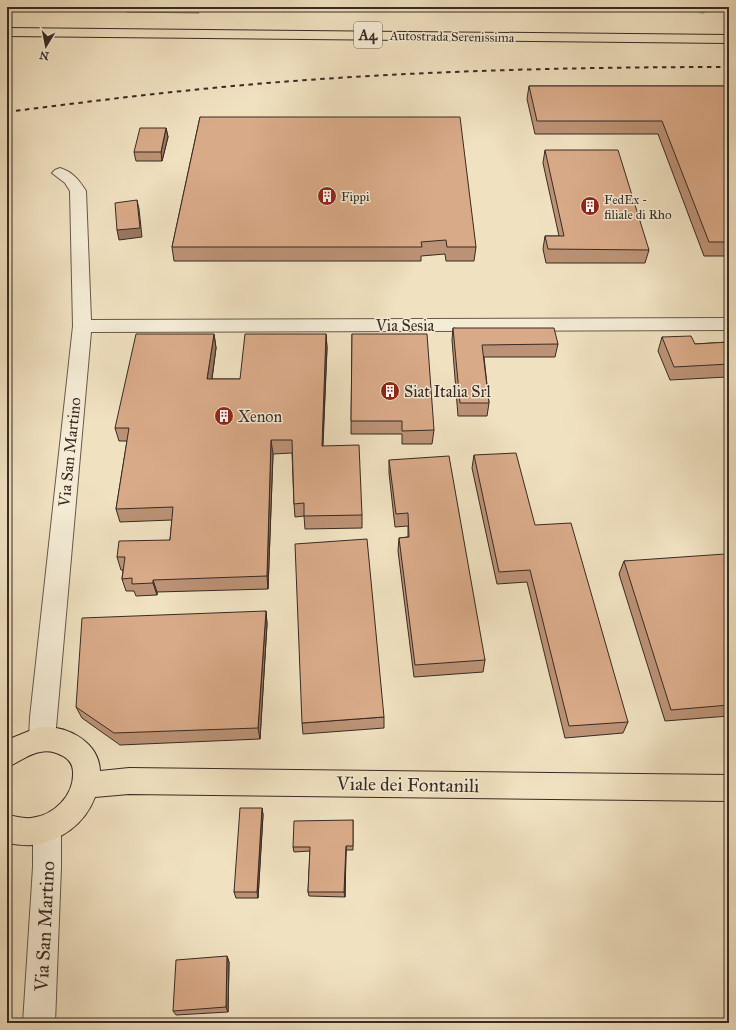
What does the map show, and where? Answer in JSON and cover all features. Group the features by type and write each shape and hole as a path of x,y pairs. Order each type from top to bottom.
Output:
{"main road":[{"name":"Autostrada Serenissima","path":"7,32 729,39"},
{"path":"7,755 28,742 42,739 62,741 78,750 84,760 87,772 87,785 83,796 68,816 47,829 33,832 19,832 7,829"},
{"name":"Viale dei Fontanili","path":"87,785 130,781 729,788"}],"street":[{"name":"Via San Martino","path":"42,739 43,710 82,326 78,191 71,180 60,173"},
{"name":"Via Sesia","path":"82,326 729,324"},
{"name":"Via San Martino","path":"39,1023 47,867 47,829"}],"green space":[{"path":"128,7 196,7 199,13 126,12"},
{"path":"673,7 729,7 729,11 679,11"}],"building":[{"path":"529,86 729,86 729,242 709,242 662,121 537,121"},
{"name":"Fippi","path":"200,117 460,117 476,247 447,247 446,240 421,242 422,247 172,247"},
{"path":"140,128 166,128 161,152 134,152"},
{"name":"FedEx - filiale di Rho","path":"545,150 618,150 649,250 548,249 545,236 564,236"},
{"path":"137,200 140,228 117,230 115,203"},
{"path":"453,328 554,328 558,344 482,345 489,403 460,403"},
{"path":"136,334 214,334 207,379 240,379 245,334 326,334 322,446 359,445 362,515 304,516 304,503 294,504 292,440 271,440 267,576 153,580 153,583 132,584 132,578 122,579 125,557 117,557 119,541 170,540 173,507 116,509 129,428 115,428"},
{"name":"Siat Italia Srl","path":"352,334 427,334 434,430 402,431 402,421 351,421"},
{"path":"691,336 695,344 729,342 729,364 674,367 662,337"},
{"path":"516,453 535,525 571,523 628,722 569,726 530,570 499,572 474,455"},
{"path":"449,456 485,660 415,665 399,538 409,537 408,513 396,514 389,460"},
{"path":"367,539 384,717 302,723 295,544"},
{"path":"725,554 729,565 729,705 671,710 624,561"},
{"path":"266,611 258,728 114,733 76,707 82,618"},
{"path":"240,808 262,808 257,892 234,892"},
{"path":"353,820 353,846 346,846 344,892 308,892 310,847 293,847 294,821"},
{"path":"227,956 226,1007 173,1011 176,960"}],"waterway":[{"path":"697,7 703,11"}],"railway":[{"path":"7,112 194,90 360,77 518,70 729,67"}],"place":[{"name":"Fippi","path":"327,196"},
{"name":"FedEx - filiale di Rho","path":"590,206"},
{"name":"Siat Italia Srl","path":"390,391"},
{"name":"Xenon","path":"224,416"}]}
